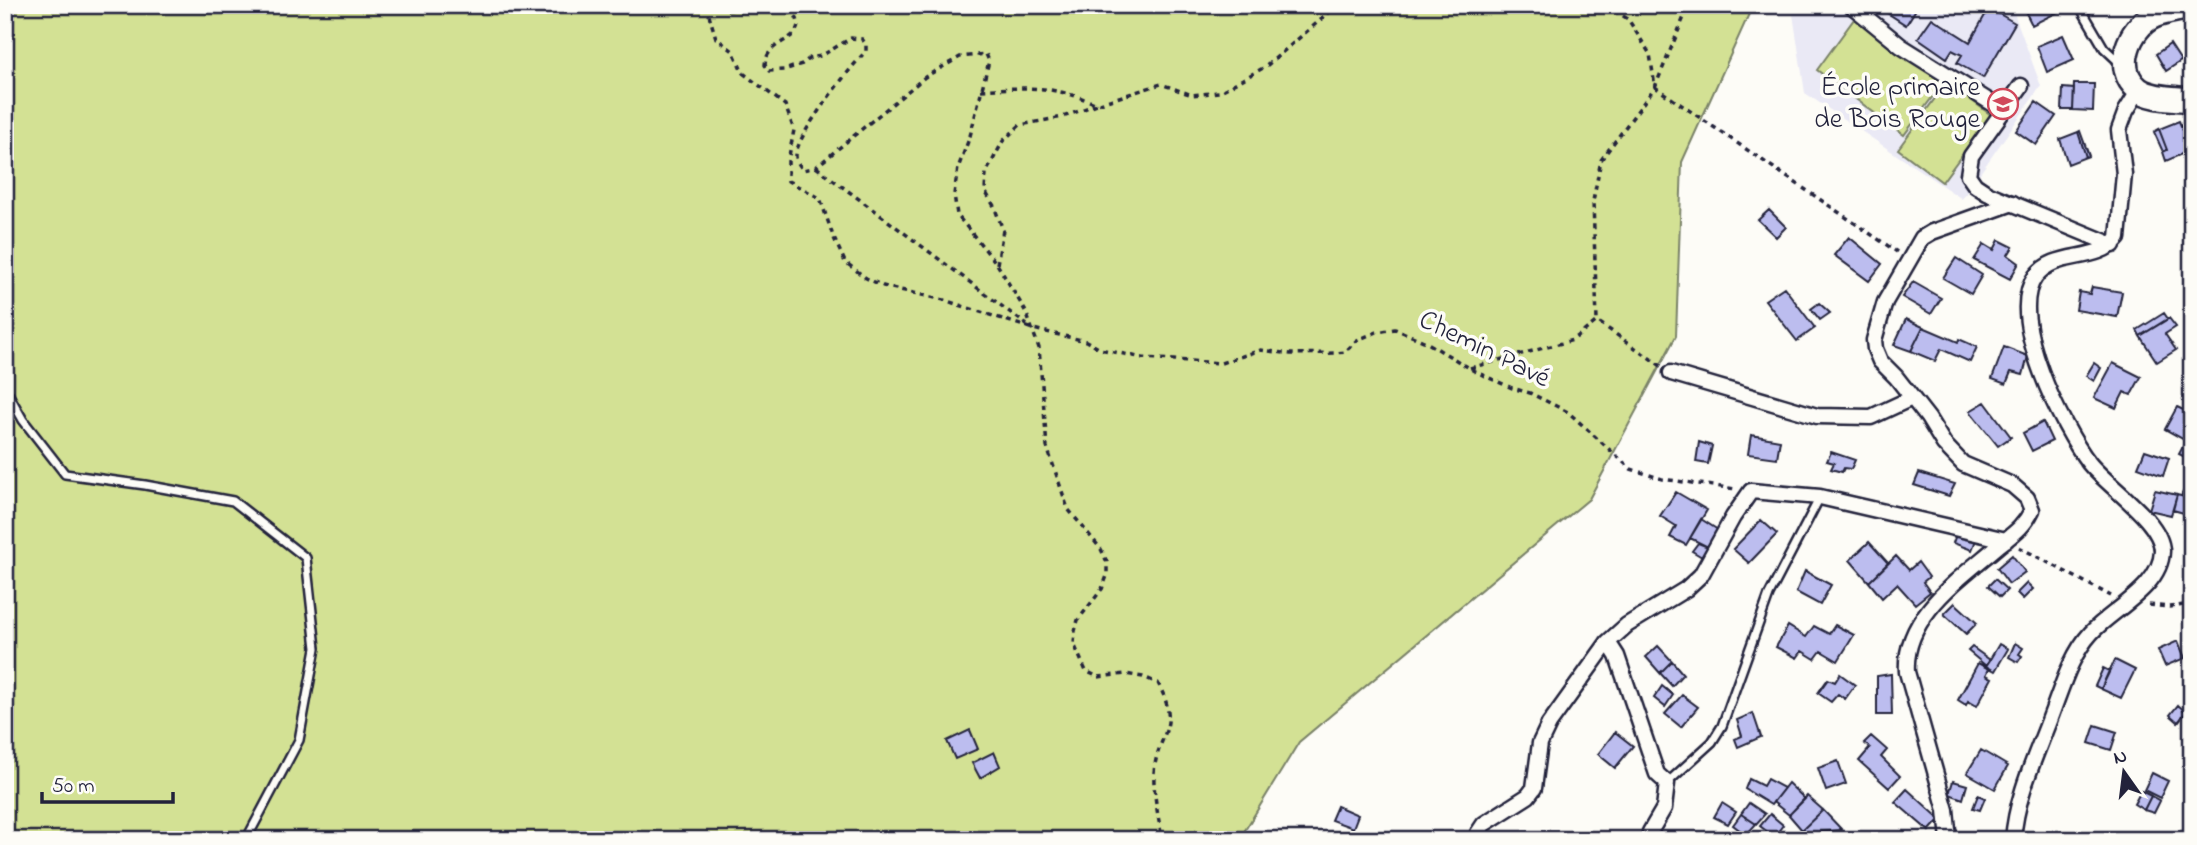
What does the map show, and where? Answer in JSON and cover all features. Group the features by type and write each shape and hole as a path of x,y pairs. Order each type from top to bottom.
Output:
{"main road":[{"path":"2192,6 2153,16 2136,30 2126,50 2125,68 2139,90 2192,100"}],"street":[{"path":"1851,5 1901,46 2003,110"},
{"path":"2021,86 1971,156 1968,175 1981,189 2113,245"},
{"path":"2013,840 2022,792 2070,665 2082,642 2104,618 2126,604 2151,581 2159,566 2162,551 2160,537 2151,525 2091,466 2081,451 2043,375 2027,322 2027,299 2033,278 2046,266 2106,250 2118,238 2124,174 2119,130 2126,111 2139,90"},
{"path":"1949,840 1946,810 1906,662 1915,631 1924,616 1949,588 2027,520 2032,510 2026,498 2012,485 1963,464 1944,444 1912,398 1880,361 1874,340 1885,302 1922,238 2012,203"},
{"path":"1671,373 1817,416 1871,417 1912,398"},
{"path":"1478,840 1478,833 1484,824 1528,796 1534,788 1540,743 1549,724 1608,642 1627,625 1686,589 1702,575 1733,517 1751,491 1820,497 2006,540"},
{"path":"1608,642 1617,656 1657,774 1667,783 1664,808 1650,832 1650,840"}],"lane":[{"path":"2079,5 2104,48 2125,68"},
{"path":"5,388 23,420 65,474 233,501 306,558 317,648 299,740 246,840"},
{"path":"1667,783 1712,742 1722,726 1769,595 1820,497"}],"path":[{"path":"706,5 716,38 733,51 743,74 785,105 794,130 788,161 789,181 820,198 839,251 853,270 883,286 944,300 1033,329"},
{"path":"719,5 727,10 778,6 788,9 796,17 798,25 794,34 765,55 765,65 769,71 784,70 802,64 852,38 862,39 866,44 866,51 839,82 799,144 796,156 799,167 803,170 816,167 925,77 960,57 986,54 989,61 970,136 958,168 954,194 957,215 997,264 1026,312 1039,348 1047,447 1068,509 1101,549 1107,562 1107,576 1102,589 1078,620 1074,644 1086,671 1098,677 1125,674 1143,677 1158,683 1165,696 1170,715 1154,771 1162,840"},
{"path":"997,264 1003,230 985,191 986,173 1003,141 1020,125 1063,117 1161,84 1192,95 1219,92 1265,67 1338,5"},
{"path":"1606,5 1628,19 1650,54 1655,87 1908,260"},
{"path":"1597,321 1593,201 1601,160 1655,87 1689,5"},
{"path":"981,90 1036,86 1070,93 1097,104"},
{"path":"816,167 1033,329"},
{"path":"1470,369 1573,340 1597,321"},
{"path":"1597,321 1671,373"},
{"name":"Chemin Pavé","path":"1033,329 1143,358 1221,363 1261,350 1292,354 1345,352 1357,340 1377,332 1395,329 1420,338 1470,369 1530,393 1568,412 1632,469 1662,479 1751,491"},
{"path":"2006,540 2126,604 2169,607 2192,604"}],"shaded area":[{"name":"École primaire de Bois Rouge","path":"1796,5 2011,5 2041,86 1962,199 1805,93 1792,8"}],"green space":[{"path":"5,5 1753,5 1682,162 1676,336 1589,499 1299,742 1239,840 5,840"},
{"path":"1857,15 1945,80 1904,135 1817,70"},
{"path":"1947,82 1991,115 1942,182 1898,149"}],"building":[{"path":"1875,5 1917,5 1918,6 1906,25"},
{"path":"2022,5 2054,5 2058,12 2032,25"},
{"path":"1989,8 2015,23 1983,78 1957,63 1962,55 1952,50 1947,58 1918,38 1932,18 1970,42"},
{"path":"2063,35 2074,60 2047,72 2037,46"},
{"path":"2170,44 2181,61 2166,71 2156,54"},
{"path":"2192,53 2192,74 2184,57"},
{"path":"2074,84 2094,84 2093,111 2073,110"},
{"path":"2063,88 2074,89 2073,110 2062,110"},
{"path":"2036,102 2056,116 2036,145 2016,131"},
{"path":"2179,121 2191,150 2166,161 2163,152 2167,150 2159,129"},
{"path":"2159,129 2167,150 2163,152 2154,132"},
{"path":"2080,131 2089,156 2086,157 2078,132"},
{"path":"2078,132 2086,157 2068,164 2060,139"},
{"path":"1769,210 1786,227 1776,237 1758,220"},
{"path":"1849,237 1882,264 1869,281 1834,255"},
{"path":"1999,240 2013,247 2008,255 2019,263 2010,279 1974,260 1984,244 1994,250"},
{"path":"1956,258 1982,275 1971,294 1943,278"},
{"path":"1913,282 1941,298 1931,314 1902,297"},
{"path":"1784,287 1815,328 1797,341 1765,300"},
{"path":"2092,287 2122,292 2117,317 2076,310 2079,292 2090,294"},
{"path":"1819,303 1830,313 1820,320 1811,309"},
{"path":"2164,313 2168,319 2140,336 2137,330"},
{"path":"2169,318 2176,327 2165,334 2176,350 2157,362 2140,336"},
{"path":"1906,319 1923,327 1911,351 1894,345"},
{"path":"1923,327 1977,347 1970,362 1941,349 1935,361 1911,351"},
{"path":"2004,347 2028,356 2023,375 2011,372 2006,384 1992,379"},
{"path":"2094,363 2101,368 2094,381 2086,376"},
{"path":"2113,363 2141,377 2131,395 2124,392 2116,408 2094,398"},
{"path":"1985,402 2011,437 1998,446 1970,411"},
{"path":"2177,407 2192,414 2192,454 2189,459 2179,454 2186,441 2165,429"},
{"path":"2043,422 2052,441 2032,451 2023,433"},
{"path":"1751,435 1780,440 1777,458 1748,454"},
{"path":"1699,442 1712,446 1708,464 1696,462"},
{"path":"2145,450 2169,458 2163,476 2138,467"},
{"path":"1831,452 1855,460 1851,469 1844,468 1842,472 1831,469 1834,463 1827,461"},
{"path":"1919,473 1955,484 1949,496 1914,485"},
{"path":"2188,483 2192,485 2189,498 2182,494"},
{"path":"2155,490 2177,495 2171,515 2149,510"},
{"path":"1676,492 1707,510 1686,545 1670,537 1676,526 1660,516"},
{"path":"2177,495 2192,499 2191,515 2173,510"},
{"path":"2191,515 2192,529 2189,529 2186,516"},
{"path":"1701,519 1718,530 1708,547 1690,538"},
{"path":"1761,520 1777,534 1749,563 1733,549"},
{"path":"1957,532 1976,540 1972,550 1953,543"},
{"path":"1869,542 1888,563 1869,582 1850,560"},
{"path":"1698,543 1708,547 1702,557 1692,551"},
{"path":"2012,555 2025,572 2009,584 1997,568"},
{"path":"1896,556 1909,570 1918,562 1929,577 1923,582 1930,592 1915,604 1897,584 1882,598 1869,582"},
{"path":"1805,571 1831,585 1820,605 1796,592"},
{"path":"1995,579 2007,590 2000,597 1988,586"},
{"path":"2027,583 2033,589 2023,599 2017,593"},
{"path":"1955,603 1977,623 1966,634 1944,614"},
{"path":"1835,625 1854,635 1838,661 1821,651 1815,659 1802,651 1797,658 1776,647 1788,626 1806,637 1814,626 1829,634"},
{"path":"2178,641 2185,658 2165,666 2158,650"},
{"path":"2015,643 2023,648 2018,662 2009,657"},
{"path":"1999,644 2008,649 1995,671 1986,666"},
{"path":"1658,646 1672,661 1660,673 1646,657"},
{"path":"1972,647 1990,660 1986,666 1968,651"},
{"path":"2115,660 2135,670 2121,698 2101,689"},
{"path":"1672,661 1683,674 1672,686 1660,673"},
{"path":"1978,663 1989,669 1986,675 1992,678 1977,706 1968,701 1966,705 1958,700"},
{"path":"2103,668 2109,671 2101,689 2095,686"},
{"path":"1840,674 1855,685 1845,699 1838,694 1831,702 1818,693 1828,679 1835,682"},
{"path":"1891,674 1892,715 1877,715 1877,676"},
{"path":"1662,686 1673,695 1665,707 1654,698"},
{"path":"1682,695 1698,707 1681,727 1665,714"},
{"path":"2178,705 2186,712 2178,722 2170,715"},
{"path":"1753,713 1761,737 1738,747 1735,739 1742,736 1737,720"},
{"path":"2095,725 2117,732 2111,750 2089,743"},
{"path":"970,730 978,749 955,759 947,741"},
{"path":"1615,732 1633,746 1615,768 1598,754"},
{"path":"1871,736 1887,750 1881,757 1900,776 1889,788 1859,761 1870,748 1864,743"},
{"path":"1981,750 2008,766 1995,789 1967,773"},
{"path":"994,752 1000,766 980,778 972,763"},
{"path":"1838,761 1846,784 1826,791 1818,768"},
{"path":"2152,773 2168,781 2160,798 2144,790"},
{"path":"1749,779 1763,786 1767,779 1784,788 1771,805 1745,789"},
{"path":"1953,781 1967,785 1963,799 1949,794"},
{"path":"1788,783 1805,799 1789,815 1773,802"},
{"path":"1907,789 1940,819 1929,831 1895,802"},
{"path":"2141,791 2151,796 2144,810 2134,804"},
{"path":"1978,795 1985,798 1980,810 1973,808"},
{"path":"1807,796 1823,810 1802,830 1789,815"},
{"path":"2151,796 2160,801 2154,813 2144,810"},
{"path":"1722,803 1736,812 1728,824 1714,817"},
{"path":"1749,803 1765,814 1756,824 1741,814"},
{"path":"1337,806 1358,815 1353,828 1331,820"},
{"path":"1823,810 1842,830 1821,832 1809,837 1799,833"},
{"path":"1741,814 1756,824 1746,835 1733,825"},
{"path":"1770,814 1783,825 1774,837 1760,826"},
{"path":"1334,833 1348,838 1348,840 1332,840"}],"place":[{"name":"École primaire de Bois Rouge","path":"2003,104"}]}
